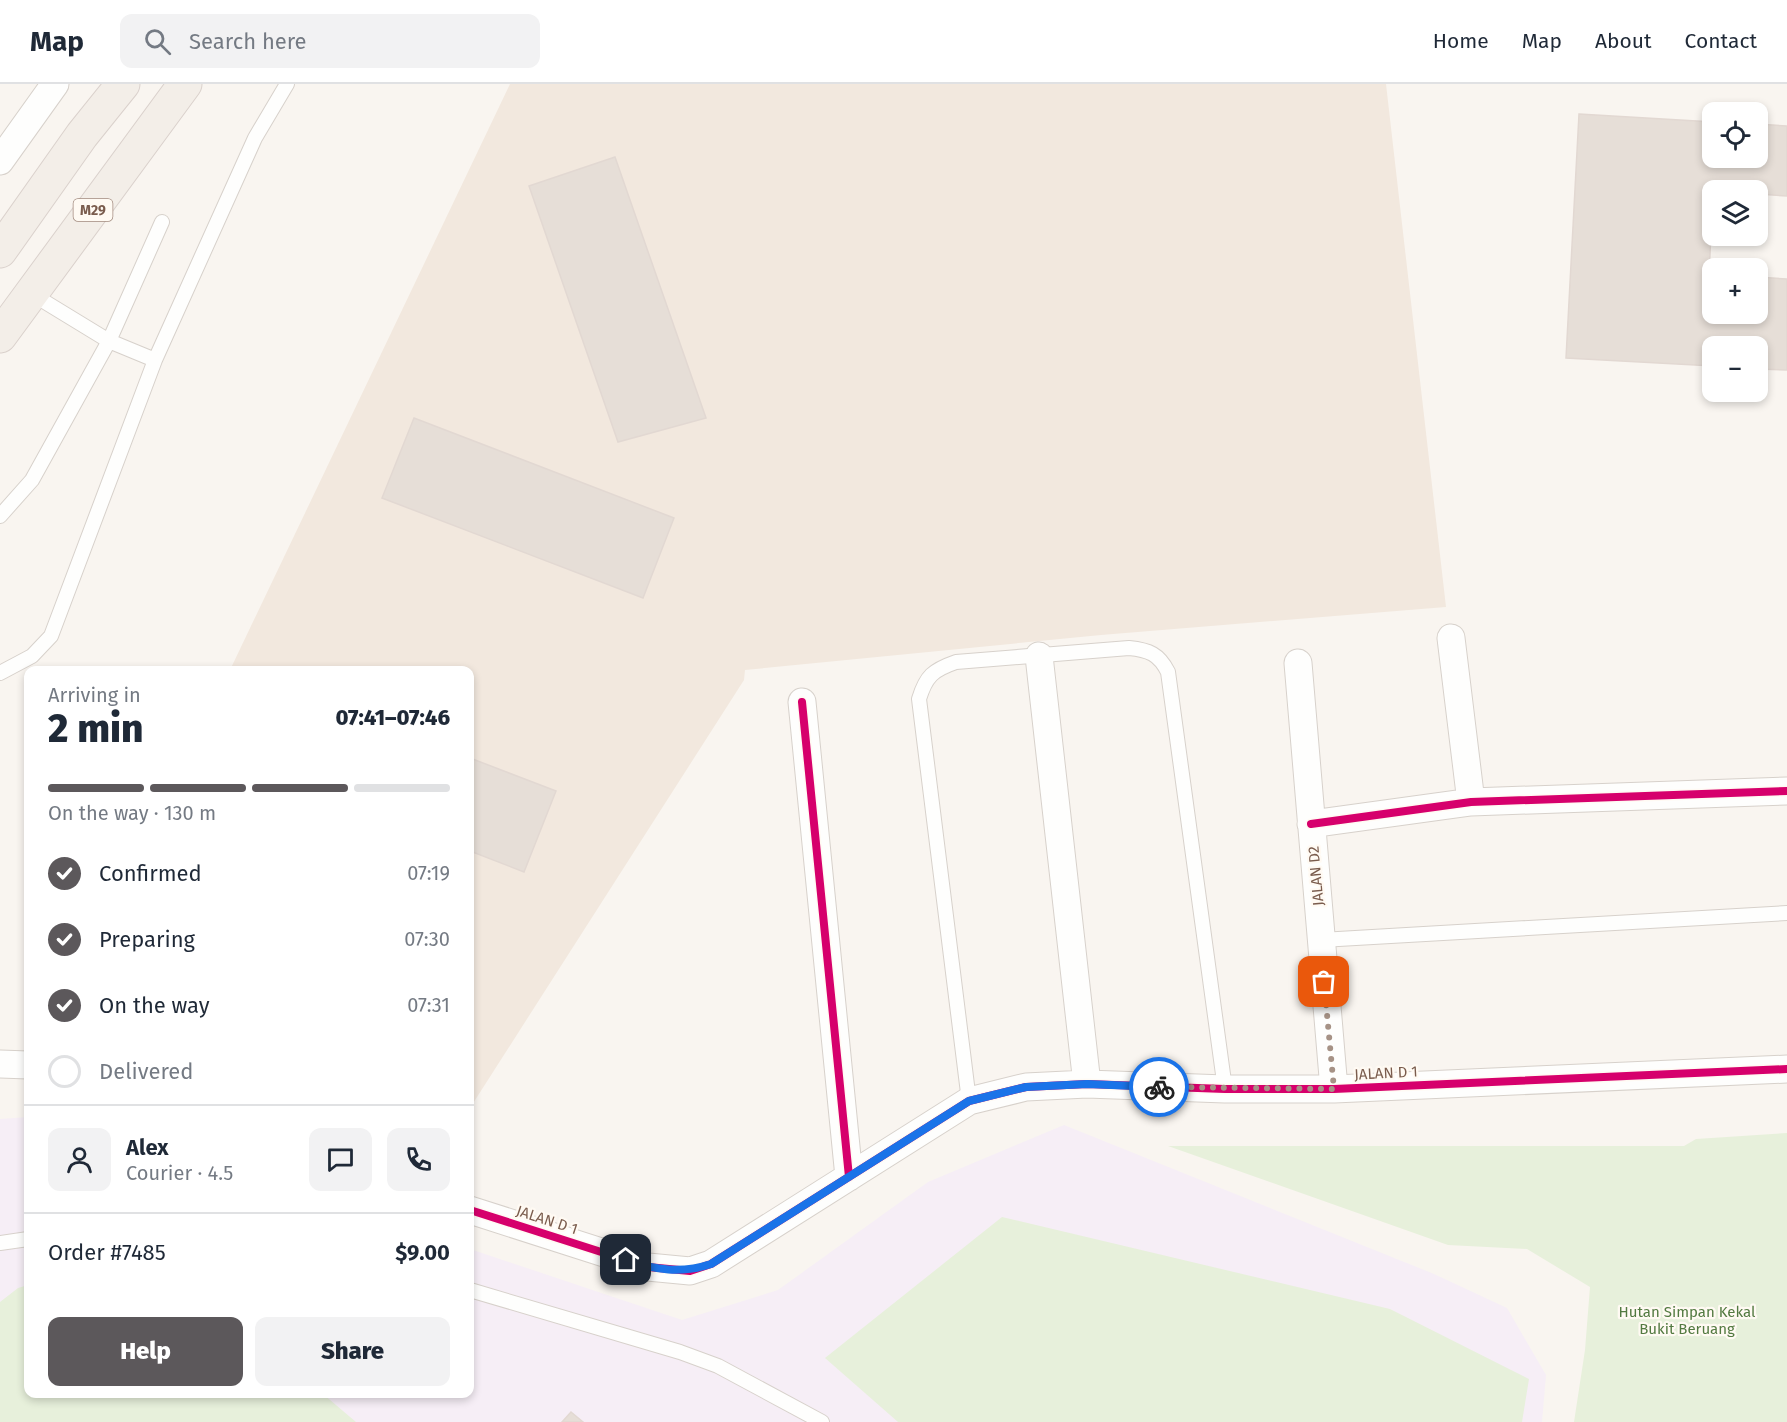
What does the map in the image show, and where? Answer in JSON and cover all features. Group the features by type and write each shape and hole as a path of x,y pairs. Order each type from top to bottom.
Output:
{"main road":[{"path":"0,251 82,135 123,84"},
{"name":"M29","path":"0,336 185,84"}],"street":[{"path":"0,161 55,84"},
{"path":"1451,638 1471,802"},
{"path":"1039,656 1087,1084"},
{"name":"JALAN D2","path":"1298,663 1334,1089"},
{"path":"802,702 849,1177"},
{"path":"1311,824 1471,802 1787,791"},
{"path":"0,1064 24,1065"},
{"name":"JALAN D 1","path":"474,1211 648,1268 690,1271 711,1264 969,1101 1026,1087 1087,1084 1225,1089 1334,1089 1787,1069"}],"lane":[{"path":"0,673 32,656 51,636 155,360 255,138 287,84"},
{"path":"0,516 32,480 109,340 162,222"},
{"path":"32,294 109,340 155,360"},
{"path":"969,1101 920,699 924,682 934,669 956,662 1129,648 1148,650 1161,658 1168,672 1225,1089"},
{"path":"1321,940 1787,913"},
{"path":"0,1243 24,1240"},
{"path":"474,1291 680,1352 718,1366 822,1422"}],"shaded area":[{"path":"510,84 1386,84 1446,607 1101,635 745,670 744,680 474,1102 474,666 232,666"},
{"path":"24,1117 24,1398 474,1398 474,1250 682,1320 778,1290 928,1182 1064,1125 1434,1274 1507,1308 1546,1375 1542,1422 0,1422 0,1119"}],"green space":[{"name":"Hutan Simpan Kekal Bukit Beruang","path":"1787,1133 1787,1422 1574,1422 1585,1350 1590,1287 1527,1249 1448,1245 1168,1146 1684,1146 1696,1139"},
{"path":"1002,1217 1390,1309 1529,1379 1522,1422 898,1422 825,1358"},
{"path":"24,1286 24,1398 328,1398 356,1422 0,1422 0,1302"}],"building":[{"path":"1579,114 1702,121 1702,168 1768,168 1768,125 1787,126 1787,196 1768,195 1768,180 1702,180 1702,246 1710,246 1710,258 1702,258 1702,324 1768,324 1768,278 1787,279 1787,370 1768,369 1768,336 1702,336 1702,365 1566,358"},
{"path":"615,157 706,418 618,442 529,186"},
{"path":"414,418 674,518 643,598 382,498"},
{"path":"474,760 556,791 524,872 474,853"},
{"path":"571,1412 583,1422 562,1422"}],"cycle path":[{"path":"802,702 849,1177"},
{"path":"1311,824 1471,802 1787,791"},
{"path":"474,1211 648,1267 690,1271 711,1264 969,1101 1026,1087 1087,1084 1225,1089 1334,1089 1787,1069"}],"way so far":[{"path":"1159,1087 1334,1089 1324,982"}],"route":[{"path":"626,1260 648,1268 667,1270 690,1271 711,1264 969,1101 1026,1087 1087,1084 1159,1087"}]}
